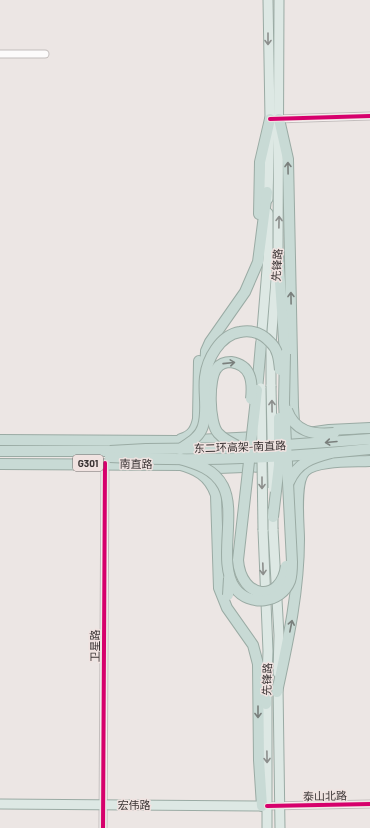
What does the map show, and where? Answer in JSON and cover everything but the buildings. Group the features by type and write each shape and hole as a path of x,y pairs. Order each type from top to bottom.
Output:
{"highway":[{"path":"259,258 260,162 274,119"},
{"path":"274,119 288,159 289,416 298,427 314,433 370,429"},
{"path":"178,453 198,436 203,426 205,359 210,342 238,302 254,273 259,258 268,192"},
{"path":"178,453 206,468 217,478 225,491 227,499 229,570 234,586 245,597 253,600 261,601 275,597 286,588 290,581 292,562 289,405 278,253"},
{"path":"178,453 186,438 196,428 198,419 202,345 205,337 254,273"},
{"path":"205,377 209,363 218,345 229,335 237,332 257,333 267,338 277,352 280,363 279,465 273,517"},
{"path":"261,344 259,389 238,560 239,572 244,582 250,588 268,591 279,585 282,581 286,567 286,500 288,485 294,471 309,459 332,453"},
{"path":"228,595 252,383 250,375 245,367 237,363 228,362 217,367 213,375 212,418 218,433 228,441 242,448"},
{"path":"278,692 296,592 299,561 299,494 301,468 289,405"},
{"name":"G301","path":"178,453 294,435 331,432"},
{"name":"东二环高架-南直路","path":"108,457 149,459 178,453 370,439"},
{"name":"南直路","path":"0,440 178,453"},
{"path":"0,444 109,445 146,449"},
{"name":"东二环高架-南直路","path":"108,457 146,449 178,453 332,453 370,449"},
{"path":"0,451 108,457"},
{"path":"178,453 219,468 301,468 316,465 370,461"},
{"path":"178,453 212,486 216,495 219,588 227,608 250,640 257,657 259,760 265,806"},
{"name":"南直路","path":"0,464 178,453"},
{"path":"0,457 108,457"},
{"path":"0,464 128,462 149,459"},
{"path":"217,478 221,503 224,581 228,595 261,649 266,704"}],"main road":[{"name":"先锋路","path":"268,0 274,119 278,253 271,345 271,386 273,529 279,634 278,692 280,828"},
{"name":"先锋路","path":"261,344 268,257 268,192 274,119 279,0"},
{"name":"先锋路","path":"259,389 262,530 268,651 265,806 267,828"},
{"name":"宏伟路","path":"0,804 265,806"}],"street":[{"path":"0,54 45,54"},
{"path":"274,119 370,116"},
{"name":"卫星路","path":"102,828 108,457"},
{"name":"泰山北路","path":"265,806 370,804"}],"cycle path":[{"path":"270,119 370,116"},
{"path":"103,828 105,463"},
{"path":"267,806 370,804"}]}
